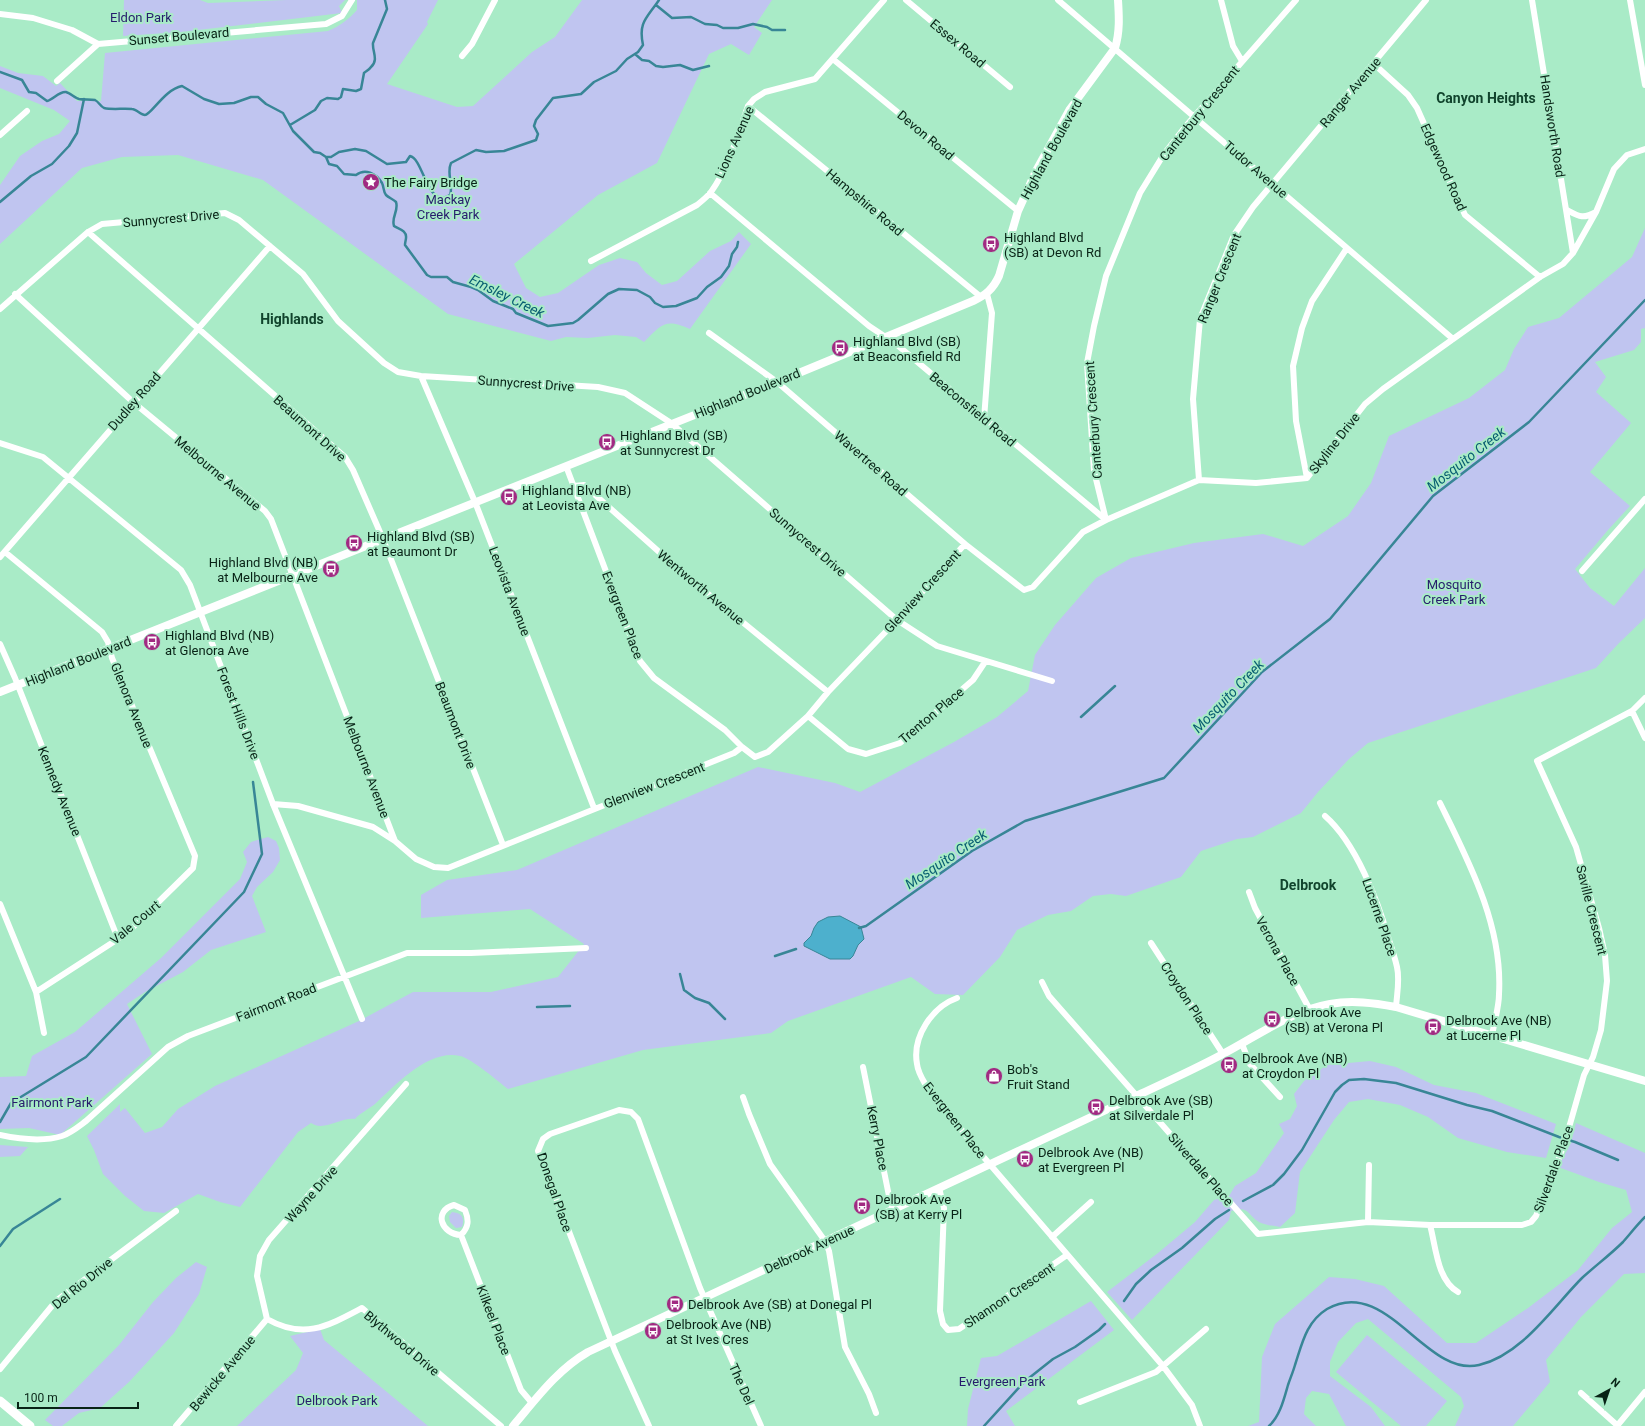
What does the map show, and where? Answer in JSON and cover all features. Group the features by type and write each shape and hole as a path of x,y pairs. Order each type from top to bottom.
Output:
{"main road":[{"path":"0,1401 30,1426"}],"street":[{"name":"Sunset Boulevard","path":"98,44 326,24 342,16 352,0"},
{"path":"462,56 472,44 495,0"},
{"name":"Lions Avenue","path":"591,262 697,205 710,193 729,159 748,106 754,99 765,92 815,79 834,60 884,0"},
{"name":"Essex Road","path":"906,0 1010,86"},
{"name":"Tudor Avenue","path":"1058,0 1453,339"},
{"name":"Highland Boulevard","path":"0,692 292,574 776,382 984,296 995,284 999,276 1018,211 1036,171 1070,109 1115,48 1118,39 1118,0"},
{"path":"1221,0 1233,46 1242,60"},
{"name":"Canterbury Crescent","path":"1106,520 1094,471 1088,363 1094,326 1106,276 1140,193 1164,154 1242,60 1296,0"},
{"name":"Ranger Avenue","path":"1273,184 1426,0"},
{"name":"Handsworth Road","path":"1532,0 1573,253"},
{"path":"1630,0 1645,85"},
{"path":"0,14 33,18 72,30 98,44 57,81"},
{"name":"Devon Road","path":"834,60 1018,211"},
{"name":"Edgewood Road","path":"1374,64 1408,95 1417,108 1465,215 1540,277"},
{"name":"Hampshire Road","path":"748,106 964,284 984,296"},
{"path":"0,135 27,111"},
{"name":"Skyline Drive","path":"1033,587 1083,532 1106,520 1199,480 1256,483 1307,478 1365,404 1383,389 1540,277 1563,264 1573,253 1596,212 1614,170 1627,155 1645,149"},
{"name":"Ranger Crescent","path":"1199,480 1193,399 1200,318 1234,235 1253,207 1273,184"},
{"name":"Beaconsfield Road","path":"710,193 869,326 896,344 1106,520"},
{"path":"1567,210 1578,216 1587,217 1596,212"},
{"name":"Sunnycrest Drive","path":"0,309 88,232 102,224 226,213 239,220 303,274 338,321 384,363 398,372 421,376 598,387 625,393 671,423 897,620 937,646 985,662 1052,681"},
{"name":"Beaumont Drive","path":"88,232 346,458 353,470 382,539 503,845"},
{"name":"Dudley Road","path":"0,557 270,246"},
{"path":"1307,478 1296,421 1293,366 1302,328 1312,301 1347,248"},
{"name":"Melbourne Avenue","path":"16,294 133,402 264,511 271,519 395,841"},
{"path":"984,296 992,313 984,419"},
{"name":"Wavertree Road","path":"709,332 776,382 965,544 1024,590 1033,587"},
{"name":"Leovista Avenue","path":"421,376 475,502 594,808"},
{"name":"Forest Hills Drive","path":"0,443 43,457 181,570 190,584 273,804 362,1019"},
{"name":"Evergreen Place","path":"566,466 640,661 654,678 725,730 742,747"},
{"name":"Wentworth Avenue","path":"574,486 584,485 685,575 828,692"},
{"path":"1582,571 1645,499"},
{"name":"Glenview Crescent","path":"273,804 298,806 373,827 395,841 416,859 434,867 448,868 594,808 734,753 742,747 755,757 768,752 808,716 828,692 897,620 965,544"},
{"name":"Glenora Avenue","path":"5,552 102,632 107,639 112,658 182,829"},
{"name":"Kennedy Avenue","path":"0,644 18,685 118,939"},
{"name":"Trenton Place","path":"808,716 848,749 866,754 900,743 973,680 985,662"},
{"path":"1645,698 1632,711 1645,738"},
{"name":"Saville Crescent","path":"1589,1065 1594,1057 1605,1008 1607,981 1605,955 1599,928 1576,847 1537,761 1632,711"},
{"path":"1440,803 1476,876 1492,931 1498,959 1499,994 1492,1036"},
{"name":"Lucerne Place","path":"1325,816 1335,825 1363,869 1382,913 1397,967 1398,981 1396,1007"},
{"name":"Vale Court","path":"36,992 118,939 133,927 193,868 194,856 182,829"},
{"name":"Verona Place","path":"1249,892 1255,908 1310,1010"},
{"path":"0,904 36,992 44,1033"},
{"name":"Croydon Place","path":"1151,943 1223,1054"},
{"name":"Fairmont Road","path":"2,1136 42,1139 62,1136 86,1121 168,1047 188,1036 407,953 471,953 586,948"},
{"name":"Silverdale Place","path":"1042,982 1049,996 1258,1234 1368,1222 1430,1225 1522,1225 1531,1222 1536,1216 1564,1145 1584,1075 1589,1065"},
{"name":"Evergreen Place","path":"957,998 950,1000 934,1013 925,1026 917,1048 917,1064 920,1075 935,1099 1163,1366 1192,1405 1200,1426"},
{"name":"Delbrook Avenue","path":"513,1426 550,1383 575,1360 611,1340 1136,1096 1223,1054 1278,1023 1310,1010 1330,1004 1353,1002 1374,1003 1396,1007 1645,1081"},
{"path":"1242,1044 1250,1064 1280,1097"},
{"name":"Kerry Place","path":"863,1067 890,1201 893,1209"},
{"name":"Wayne Drive","path":"267,1319 257,1276 260,1256 269,1240 406,1084"},
{"path":"743,1097 770,1164 825,1241 829,1251 845,1347 869,1394 876,1413"},
{"name":"Donegal Place","path":"611,1340 538,1151 543,1139 550,1134 619,1110 632,1112 638,1120 704,1298"},
{"path":"1368,1222 1369,1165"},
{"name":"Shannon Crescent","path":"939,1188 944,1208 940,1311 943,1324 948,1330 959,1329 1067,1255"},
{"path":"1052,1237 1091,1202"},
{"path":"454,1205 465,1210 468,1223 466,1230 461,1235 455,1235 448,1232 441,1220 441,1216 448,1207 454,1205"},
{"name":"Del Rio Drive","path":"0,1369 56,1301 176,1211"},
{"path":"1430,1225 1443,1275 1451,1288 1458,1292"},
{"name":"Kilkeel Place","path":"461,1235 521,1390 532,1403"},
{"name":"The Del","path":"704,1298 761,1426"},
{"name":"Blythwood Drive","path":"267,1319 280,1326 304,1330 329,1325 362,1308 500,1426"},
{"name":"Bewicke Avenue","path":"176,1426 267,1319"},
{"path":"1080,1402 1156,1372 1206,1328"},
{"path":"611,1340 649,1426"},
{"path":"1581,1394 1618,1426 1645,1392"}],"green space":[{"name":"Eldon Park","path":"124,0 200,0 208,3 286,0 345,0 339,6 342,13 181,32 123,36"},
{"name":"Mackay Creek Park","path":"357,0 438,0 427,22 428,24 387,84 457,107 473,106 532,52 555,37 582,0 772,0 754,27 762,33 749,55 731,44 709,54 657,163 598,195 514,264 526,288 540,297 558,293 599,265 620,258 637,262 646,273 662,285 677,281 710,251 731,241 739,232 751,244 690,329 675,324 664,325 655,331 644,342 636,337 615,335 588,338 566,337 551,341 448,314 263,180 178,155 122,157 82,168 0,244 0,185 20,156 42,141 59,134 70,121 54,110 0,88 0,66 18,73 43,76 56,86 60,83 77,101 101,101 105,53 328,31 340,25 357,10"},
{"name":"Mosquito Creek Park","path":"1645,228 1645,328 1641,329 1641,342 1634,350 1595,362 1606,377 1596,392 1631,423 1590,472 1630,506 1575,569 1590,588 1614,606 1645,568 1645,618 1596,668 1368,743 1349,759 1318,792 1301,813 1253,837 1237,839 1201,851 1181,877 1126,896 1111,894 1093,896 1071,911 1048,915 1017,930 1000,957 963,995 935,994 911,977 788,1021 771,1033 643,1050 508,1089 465,1058 448,1055 436,1058 413,1070 375,1104 355,1119 344,1120 321,1126 311,1123 298,1132 240,1207 198,1194 164,1213 144,1211 125,1196 103,1174 87,1136 120,1104 120,1112 125,1108 145,1133 162,1127 178,1109 215,1086 359,1021 413,992 491,992 558,977 584,944 530,909 421,918 421,895 447,880 517,870 758,767 835,783 860,792 954,742 997,717 1028,691 1035,655 1055,625 1096,578 1131,558 1194,543 1263,534 1303,546 1348,516 1371,483 1389,436 1469,398 1505,370 1514,349 1528,327 1559,318 1632,257"},
{"name":"Fairmont Park","path":"268,837 276,841 279,848 280,860 273,872 257,887 252,896 266,932 211,950 183,972 145,992 127,1004 152,1054 60,1135 29,1128 0,1129 0,1077 26,1076 32,1056 75,1032 161,958 240,879 247,862 243,852 251,842"},
{"path":"1370,1061 1396,1067 1434,1085 1476,1093 1556,1124 1546,1158 1507,1152 1458,1138 1428,1117 1400,1105 1368,1099 1349,1102 1334,1120 1300,1172 1295,1213 1280,1227 1261,1223 1242,1209 1231,1211 1229,1220 1132,1320 1107,1292 1158,1253 1195,1222 1214,1200 1229,1196 1235,1186 1256,1173 1284,1133 1279,1124 1290,1119 1297,1106 1294,1094 1304,1081 1327,1065"},
{"path":"1576,1123 1645,1153 1645,1273 1624,1274 1581,1317 1546,1360 1550,1382 1513,1426 1455,1426 1464,1406 1461,1397 1368,1319 1356,1323 1338,1342 1330,1362 1330,1376 1371,1407 1385,1426 1346,1426 1329,1394 1312,1391 1306,1398 1304,1414 1316,1426 1248,1426 1259,1422 1262,1357 1275,1324 1329,1277 1355,1279 1384,1286 1447,1343 1476,1343 1528,1308 1578,1270 1612,1228 1632,1212 1626,1190 1558,1167 1571,1143"},
{"path":"0,1145 28,1147 20,1156 0,1157"},
{"path":"452,1212 462,1216 462,1227 456,1228 450,1222 449,1216"},
{"path":"196,1262 207,1267 199,1294 174,1333 129,1382 100,1408 79,1413 62,1426 53,1426 45,1420 119,1345 153,1302 176,1278"},
{"name":"Evergreen Park","path":"1091,1301 1114,1330 1006,1411 1015,1426 967,1426 968,1409 981,1358 997,1356"},
{"name":"Delbrook Park","path":"320,1329 324,1340 428,1426 237,1426 296,1370 303,1353 290,1336"},
{"path":"1367,1335 1447,1401 1426,1426 1401,1426 1336,1372"}],"shaded area":[{"path":"840,916 861,927 864,939 858,945 850,959 830,959 804,946 804,943 811,936 818,922 828,917"}],"waterway":[{"path":"290,125 315,110 321,101 327,98 338,99 341,97 343,89 356,91 361,89 364,73 375,61 373,43 387,9 385,0"},
{"path":"0,72 22,80 29,92 36,93 47,101 63,92 66,92 79,99 95,100 104,108 134,109 145,115 148,114 164,96 182,86 204,99 219,104 234,103 251,97 258,97 266,104 283,113 293,131 314,152 320,153 326,157 331,157 339,152 355,149 366,151 387,164 406,162 410,156 415,159 419,165 431,190 436,196 442,198 450,195 451,187 449,171 451,163 476,150 486,152 504,151 536,140 538,134 534,126 536,120 553,98 581,94 594,82 616,71 627,59 638,52 643,45 643,25 647,16 659,0"},
{"path":"656,5 672,18 691,17 705,24 717,25 723,28 738,28 753,24 767,27 772,30 785,30"},
{"path":"635,54 642,60 649,61 656,66 663,67 680,65 693,70 709,66"},
{"path":"0,202 31,176 52,164 69,146 77,133 84,99"},
{"name":"Emsley Creek","path":"326,157 329,164 337,166 344,174 356,175 367,172 374,174 380,179 384,192 396,202 397,205 393,220 394,226 405,233 405,245 427,275 431,277 447,277 453,282 471,287 478,290 493,301 513,309 516,313 548,326 573,323 608,294 619,289 637,290 650,297 655,303 663,307 676,306 697,298 707,287 721,277 729,266 732,254 737,247 738,242"},
{"name":"Mosquito Creek","path":"859,928 866,926 972,851 1025,821 1164,778 1262,672 1330,619 1433,496 1529,422 1645,300"},
{"path":"1081,717 1115,686"},
{"path":"0,1122 11,1103 86,1057 244,892 262,854 253,782"},
{"name":"Mosquito Creek","path":"775,956 796,949"},
{"path":"680,974 684,990 695,998 709,1003 725,1019"},
{"path":"537,1007 570,1006"},
{"path":"1243,1201 1273,1185 1284,1174 1302,1150 1335,1092 1349,1080 1364,1079 1396,1083 1467,1105 1492,1111 1618,1160"},
{"name":"Mosquito Creek","path":"0,1246 13,1229 60,1199"},
{"path":"1124,1301 1136,1284 1151,1270 1182,1248 1215,1219 1229,1210"},
{"path":"1269,1426 1273,1422 1281,1407 1300,1349 1309,1327 1314,1320 1327,1309 1348,1302 1368,1305 1387,1315 1441,1357 1460,1365 1479,1365 1495,1360 1523,1341 1536,1329 1582,1278 1623,1242 1645,1217"},
{"path":"984,1426 1024,1382 1053,1359 1075,1347 1105,1324"}],"place":[{"name":"The Fairy Bridge","path":"371,182"},
{"name":"Highland Blvd (SB) at Devon Rd","path":"991,244"},
{"name":"Highland Blvd (SB) at Beaconsfield Rd","path":"840,348"},
{"name":"Highland Blvd (SB) at Sunnycrest Dr","path":"607,442"},
{"name":"Highland Blvd (NB) at Leovista Ave","path":"509,497"},
{"name":"Highland Blvd (SB) at Beaumont Dr","path":"354,543"},
{"name":"Highland Blvd (NB) at Melbourne Ave","path":"331,569"},
{"name":"Highland Blvd (NB) at Glenora Ave","path":"152,642"},
{"name":"Delbrook Ave (SB) at Verona Pl","path":"1272,1019"},
{"name":"Delbrook Ave (NB) at Lucerne Pl","path":"1433,1027"},
{"name":"Delbrook Ave (NB) at Croydon Pl","path":"1229,1065"},
{"name":"Bob's Fruit Stand","path":"994,1076"},
{"name":"Delbrook Ave (SB) at Silverdale Pl","path":"1096,1107"},
{"name":"Delbrook Ave (NB) at Evergreen Pl","path":"1025,1159"},
{"name":"Delbrook Ave (SB) at Kerry Pl","path":"862,1206"},
{"name":"Delbrook Ave (SB) at Donegal Pl","path":"675,1304"},
{"name":"Delbrook Ave (NB) at St Ives Cres","path":"653,1331"}],"district":[{"name":"Canyon Heights","path":"1486,98"},
{"name":"Highlands","path":"292,319"},
{"name":"Delbrook","path":"1308,885"}]}
